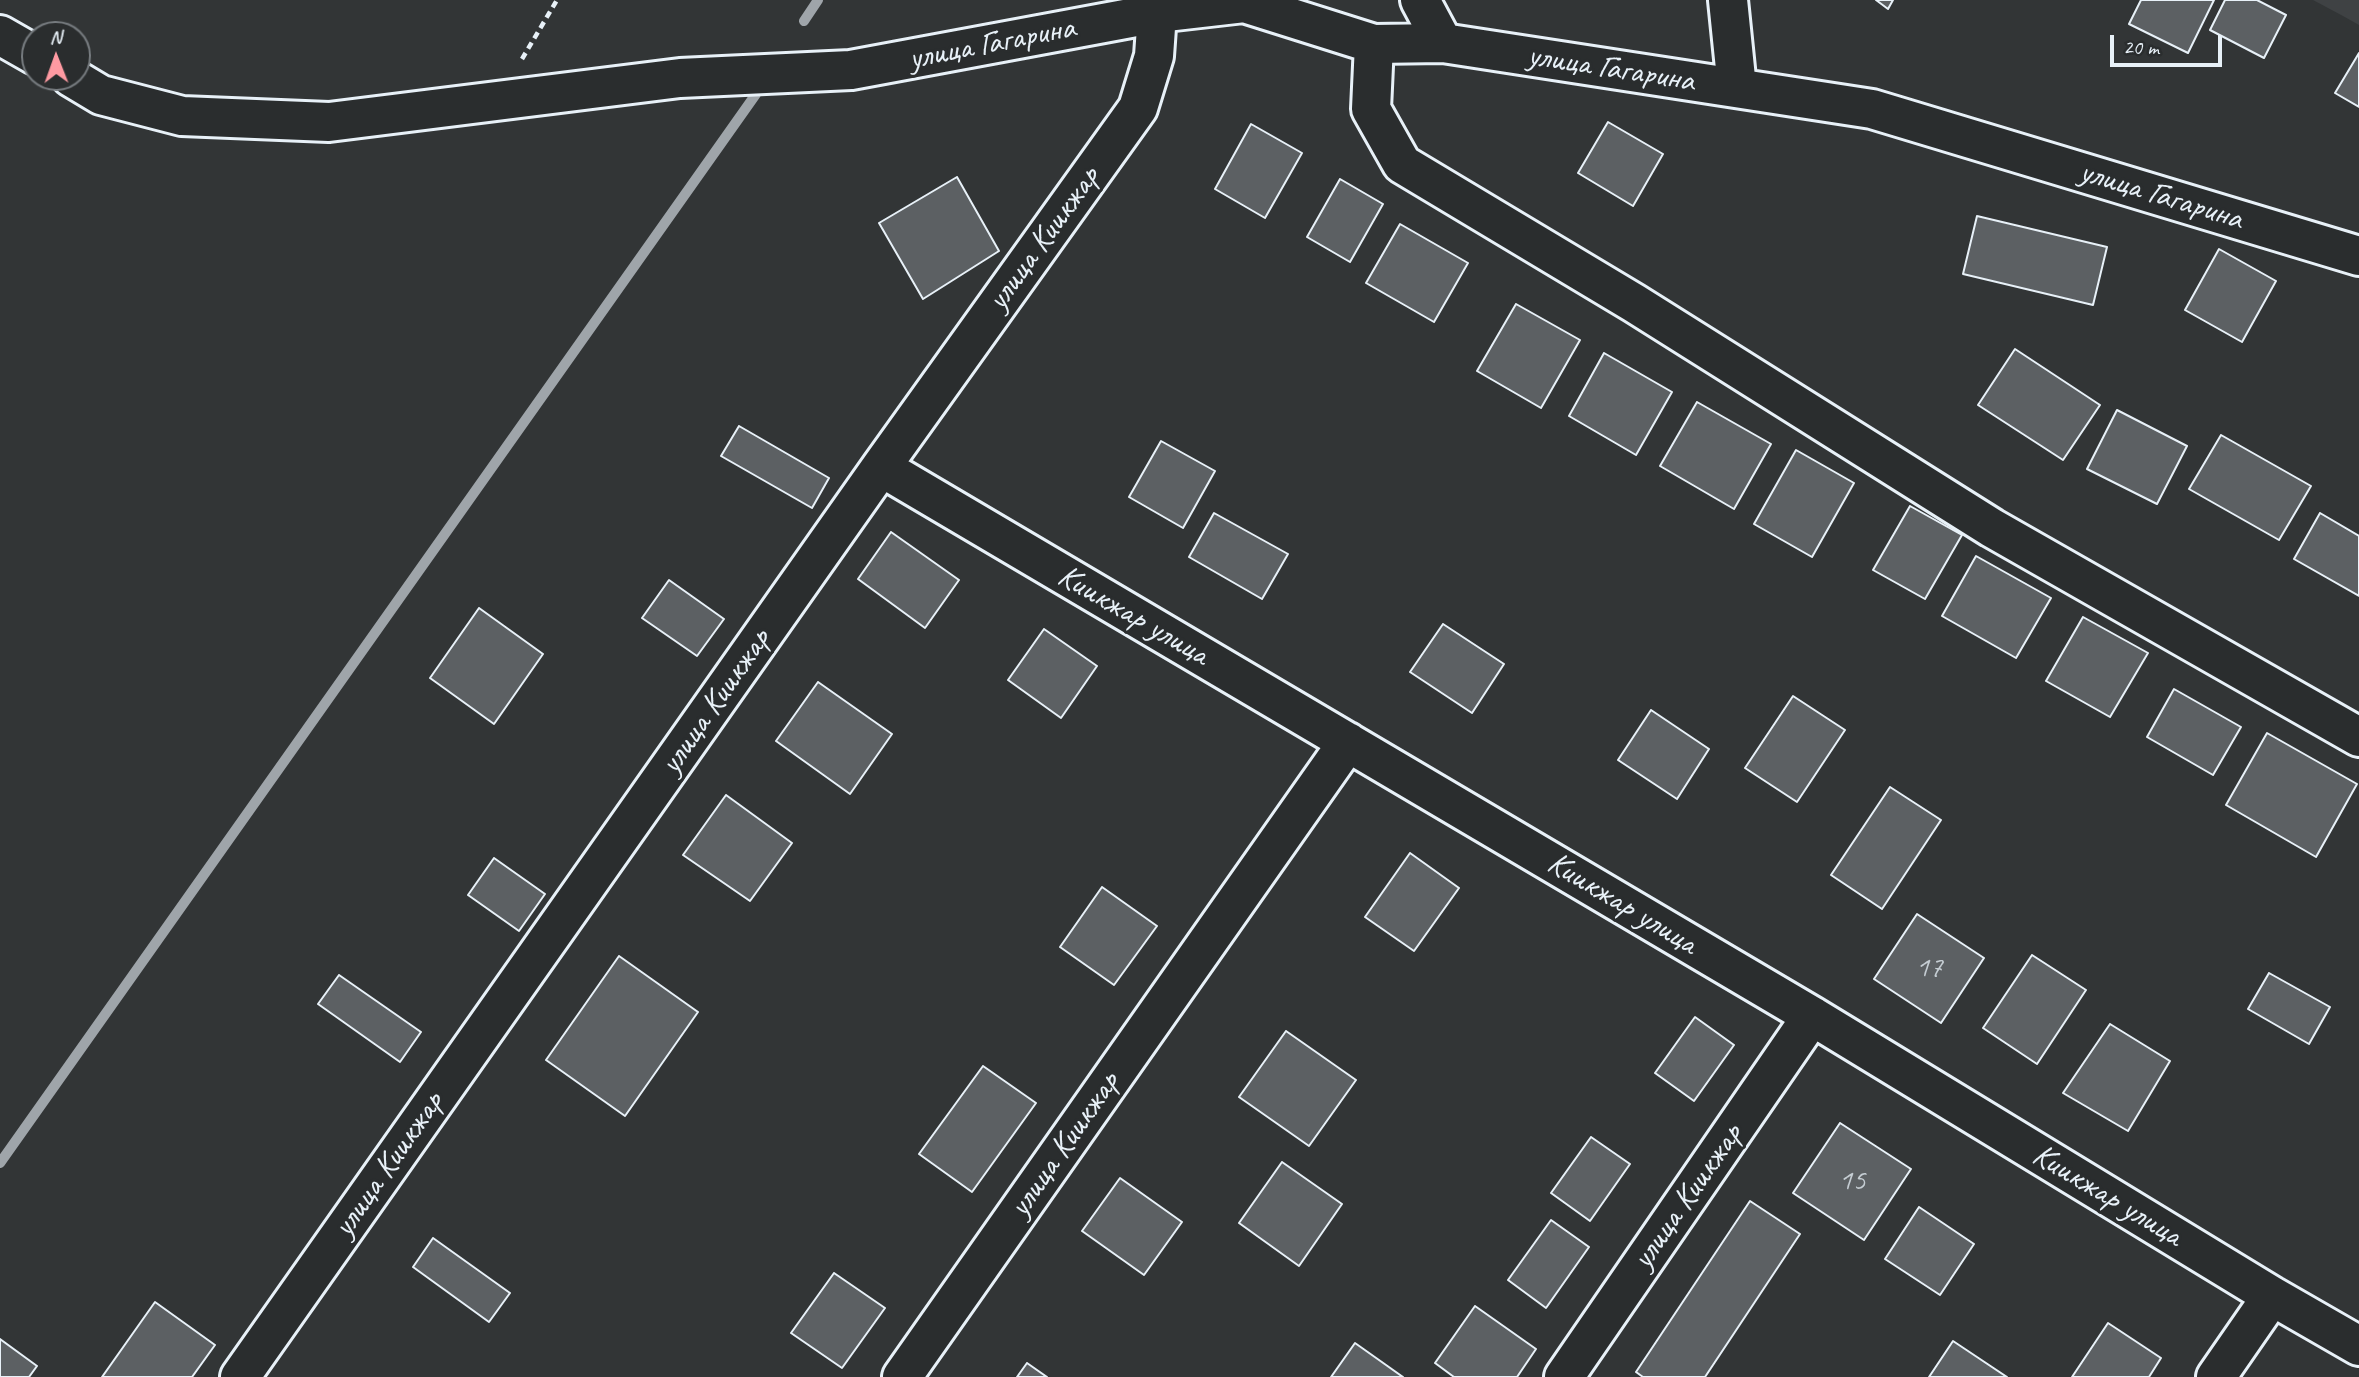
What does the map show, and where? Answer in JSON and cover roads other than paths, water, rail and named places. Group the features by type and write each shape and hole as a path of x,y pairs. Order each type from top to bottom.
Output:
{"street":[{"path":"1420,0 1443,43"},
{"path":"1728,0 1737,88"},
{"name":"улица Гагарина","path":"91,89 102,95 182,116 329,122 680,78 851,70 1157,13 1244,3 1374,44 1443,43 1872,109 2359,256"},
{"name":"улица Киикжар","path":"240,1377 881,467 1138,108 1154,56 1157,13"},
{"path":"0,34 21,47"},
{"path":"1374,44 1371,109 1402,164 1634,303 1992,528 2359,737"},
{"name":"Киикжар улица","path":"881,467 1812,1016 2272,1296 2359,1346"},
{"name":"улица Киикжар","path":"902,1377 1348,742"},
{"name":"улица Киикжар","path":"1563,1377 1812,1016"},
{"path":"2216,1377 2272,1296"}],"waterway":[{"path":"804,21 818,0"},
{"path":"0,1163 756,94"}]}
